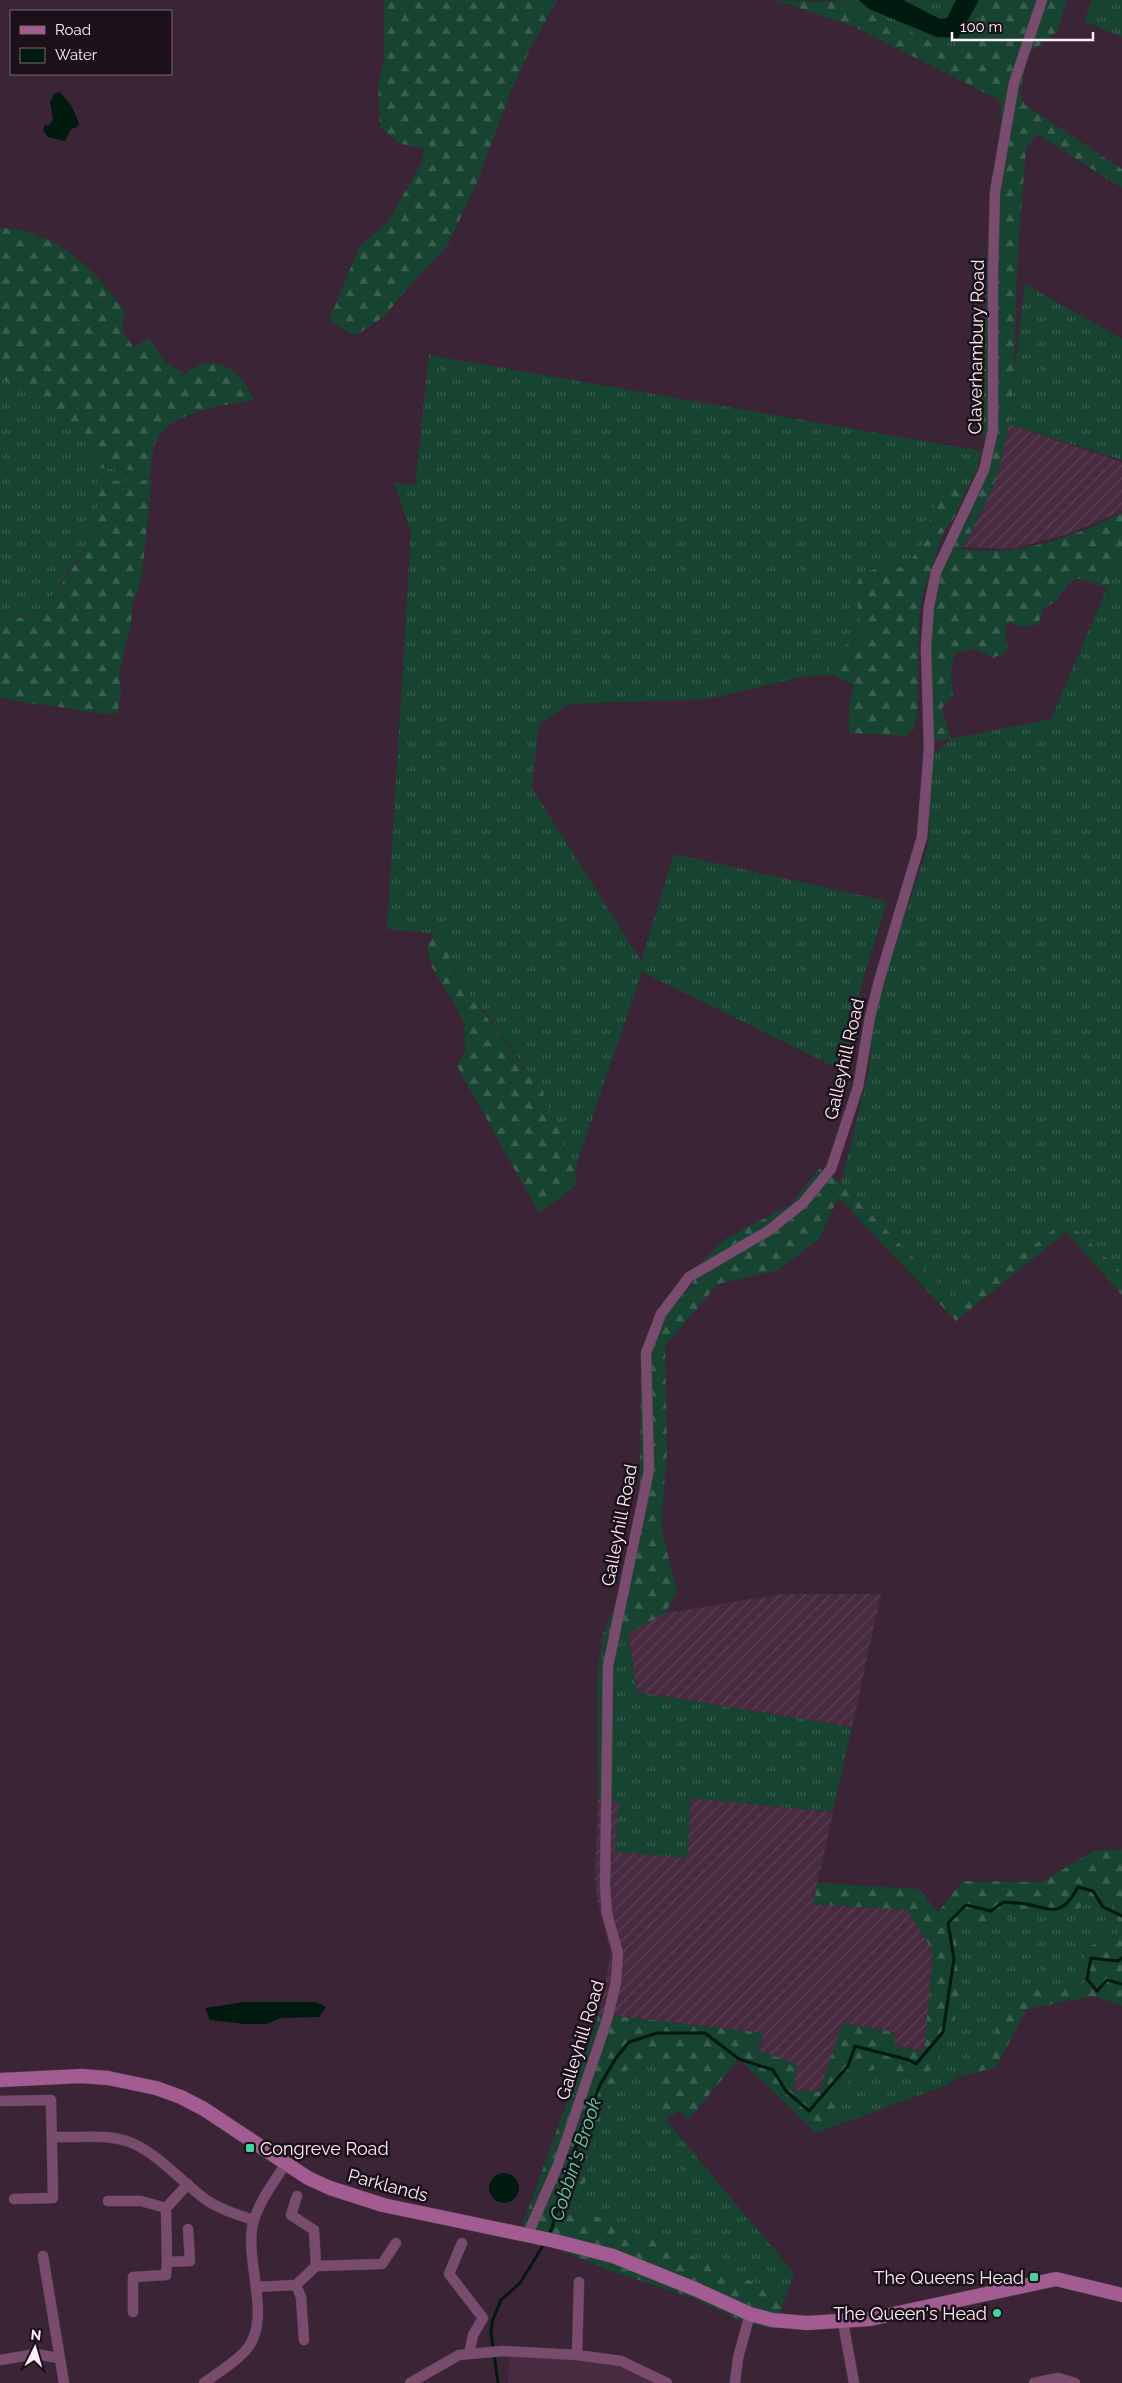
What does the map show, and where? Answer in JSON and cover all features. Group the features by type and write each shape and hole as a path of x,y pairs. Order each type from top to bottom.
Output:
{"street":[{"name":"Claverhambury Road","path":"929,748 926,647 929,606 936,572 984,470 993,430 993,270 996,192 1014,83 1042,0"},
{"name":"Galleyhill Road","path":"540,2238 558,2165 606,2020 616,1982 618,1953 606,1914 605,1887 608,1666 649,1470 646,1352 661,1314 689,1277 775,1225 804,1203 831,1169 858,1087 870,1017 879,981 922,837 929,748"},
{"name":"Parklands","path":"0,2080 81,2076 108,2078 156,2088 181,2097 204,2109 308,2178 355,2197 613,2256 695,2289 750,2314 790,2322 843,2322 911,2311 1056,2279 1088,2285 1122,2295"},
{"path":"0,2101 51,2100 53,2198 14,2199"},
{"path":"52,2137 110,2138 128,2142 140,2148 206,2200 234,2214 254,2220"},
{"path":"204,2383 246,2350 253,2337 257,2314 256,2287 251,2253 254,2220 286,2163"},
{"path":"134,2312 133,2277 166,2275 166,2208 188,2184"},
{"path":"297,2196 291,2215 314,2230 316,2266"},
{"path":"108,2201 141,2201 166,2208"},
{"path":"166,2262 190,2261 188,2229"},
{"path":"256,2287 296,2285 316,2266 382,2264 396,2243"},
{"path":"462,2243 449,2274 483,2318 473,2335 469,2354"},
{"path":"43,2256 58,2358 64,2383"},
{"path":"577,2355 579,2282"},
{"path":"296,2285 301,2297 304,2340"},
{"path":"735,2383 738,2358 750,2314"},
{"path":"843,2322 854,2383"},
{"path":"410,2383 459,2355 502,2351 577,2355 621,2361 667,2383"},
{"path":"0,2360 36,2354 58,2358"},
{"path":"1034,2383 1058,2378 1076,2383"}],"shaded area":[{"path":"1008,424 1122,462 1122,511 1069,534 1011,549 963,547 997,475"},
{"path":"783,1594 881,1594 852,1727 637,1692 628,1634 665,1613"},
{"path":"691,1798 833,1812 813,1904 908,1910 933,1951 925,2052 895,2045 819,2092 793,2090 797,2064 759,2051 763,2033 599,2014 611,1953 597,1900 595,1872 598,1799 619,1802 686,1858"},
{"path":"509,2352 621,2361 667,2383 508,2383"}],"green space":[{"path":"384,0 557,0 532,45 511,91 478,180 448,245 403,293 385,316 355,336 329,321 359,247 387,223 422,162 424,149 399,143 380,127 378,86 384,59"},
{"path":"775,0 825,2 845,0 859,14 870,13 946,48 958,49 977,27 987,0 1067,0 1057,32 1028,54 1020,92 1024,104 1122,169 1122,188 1037,134 1026,149 1017,271 1014,374 1009,425 994,484 963,547 959,549 1003,550 1043,544 1082,531 1122,513 1122,560 1107,588 1077,578 1068,584 1057,600 1043,609 1038,625 1022,627 1009,622 1005,630 1008,651 993,658 974,649 965,650 954,655 951,673 953,695 942,708 951,739 935,741 929,739 926,607 951,541 992,459 983,435 985,307 989,216 1001,121 1001,101 853,26"},
{"path":"844,0 987,0 979,24 962,49 946,48 870,13 858,15"},
{"path":"1092,0 1122,0 1122,37 1084,21"},
{"path":"0,228 20,230 39,236 56,244 87,267 114,296 125,312 122,330 133,347 149,338 165,362 185,373 204,363 216,363 224,366 242,379 254,400 215,407 188,415 176,421 158,438 154,446 151,472 102,468 93,458 87,437 66,417 0,378"},
{"path":"1025,284 1122,339 1122,460 1008,424"},
{"path":"429,355 981,451 977,470 965,492 950,486 921,548 904,567 889,567 864,634 840,649 833,675 807,676 707,699 569,704 539,724 532,788 641,961 674,854 887,901 856,1004 849,1074 642,972 575,1169 544,1103 543,1083 531,1075 483,1010 468,994 457,975 443,934 387,929 411,532 394,483 415,485"},
{"path":"0,378 66,417 87,437 93,458 102,468 151,472 150,479 117,482 108,478 99,478 96,520 89,541 41,611 12,619 0,618"},
{"path":"99,478 117,481 152,480 142,575 132,606 131,624 119,674 121,692 117,714 25,703 0,697 0,618 21,618 37,613 75,565 90,540 96,517"},
{"path":"950,486 965,492 954,518 944,531 922,596 919,620 918,706 915,726 907,736 849,733 849,703 854,685 833,675 829,669 840,649 864,634 854,590 862,573 876,569 904,567 921,548 940,488"},
{"path":"1122,560 1122,1273 1066,1220 958,1304 841,1183 869,1070 873,1011 928,846 932,756 951,739 1051,719 1107,588"},
{"path":"434,934 443,934 455,974 520,1062 531,1075 543,1083 544,1103 553,1111 564,1148 575,1169 576,1185 538,1214 457,1066 465,1051 464,1021 432,967 427,948"},
{"path":"820,1168 841,1183 958,1304 1066,1220 1122,1273 1122,1295 1066,1232 956,1321 838,1197 820,1238 778,1270 718,1284 665,1346 667,1449 661,1526 677,1592 665,1613 628,1634 604,1631 627,1577 640,1481 641,1349 665,1314 692,1285 702,1261 725,1239 790,1205"},
{"path":"603,1632 628,1634 637,1692 852,1727 833,1812 691,1798 687,1858 615,1852 619,1802 598,1799 597,1677"},
{"path":"1122,1849 1122,2006 1094,1996 1027,2009 996,2067 957,2078 947,2085 994,2040 999,2004 1026,1991 1084,1983 1085,1948 1120,1935 1114,1903 1093,1899 1069,1915 1014,1915 981,1928 956,1926 959,2007 928,2078 894,2075 882,2066 848,2081 838,2092 835,2126 816,2133 739,2059 688,2120 679,2111 665,2119 658,2099 659,2066 631,2063 598,2126 579,2209 786,2296 774,2329 746,2323 690,2297 608,2270 516,2232 522,2226 599,2014 764,2033 757,2050 797,2064 793,2090 819,2092 843,2023 894,2032 895,2046 924,2052 933,1951 907,1910 813,1904 818,1883 919,1889 938,1912 963,1881 1042,1882 1093,1851"},
{"path":"1093,1899 1114,1903 1120,1935 1085,1948 1084,1983 1026,1991 999,2004 994,2040 947,2085 835,2126 838,2092 848,2081 882,2066 894,2075 928,2078 959,2007 956,1926 981,1928 1014,1915 1069,1915"},
{"path":"631,2062 659,2066 658,2095 665,2119 794,2273 786,2296 578,2209 598,2126"}],"water":[{"path":"859,0 903,0 940,19 947,18 956,0 979,0 958,38 937,37 869,9"},
{"path":"60,92 71,105 79,123 77,127 71,129 65,141 48,137 43,130 45,125 49,125 53,120 50,102 54,94"},
{"path":"244,2002 316,2002 326,2007 319,2017 281,2018 267,2024 245,2024 210,2020 205,2008"},
{"path":"504,2173 515,2177 519,2188 515,2199 504,2203 493,2199 489,2188 493,2177"}],"waterway":[{"name":"Cobbin's Brook","path":"548,2236 552,2228 569,2164 600,2085 616,2058 629,2042 657,2033 705,2033 739,2059 773,2070 786,2091 809,2111 848,2066 855,2046 909,2060 916,2064 943,2032 954,1959 948,1923 966,1905 991,1911 1004,1902 1058,1909 1065,1905 1078,1887 1093,1891 1103,1907 1122,1916"},
{"name":"Cobbin's Brook","path":"1122,1958 1118,1961 1091,1958 1087,1979 1097,1991 1107,1980 1122,1984"},
{"name":"Cobbin's Brook","path":"498,2383 491,2333 492,2322 501,2300 520,2283 544,2244"}],"place":[{"name":"Congreve Road","path":"250,2148"},
{"name":"The Queens Head","path":"1034,2277"},
{"name":"The Queen's Head","path":"997,2313"}]}
